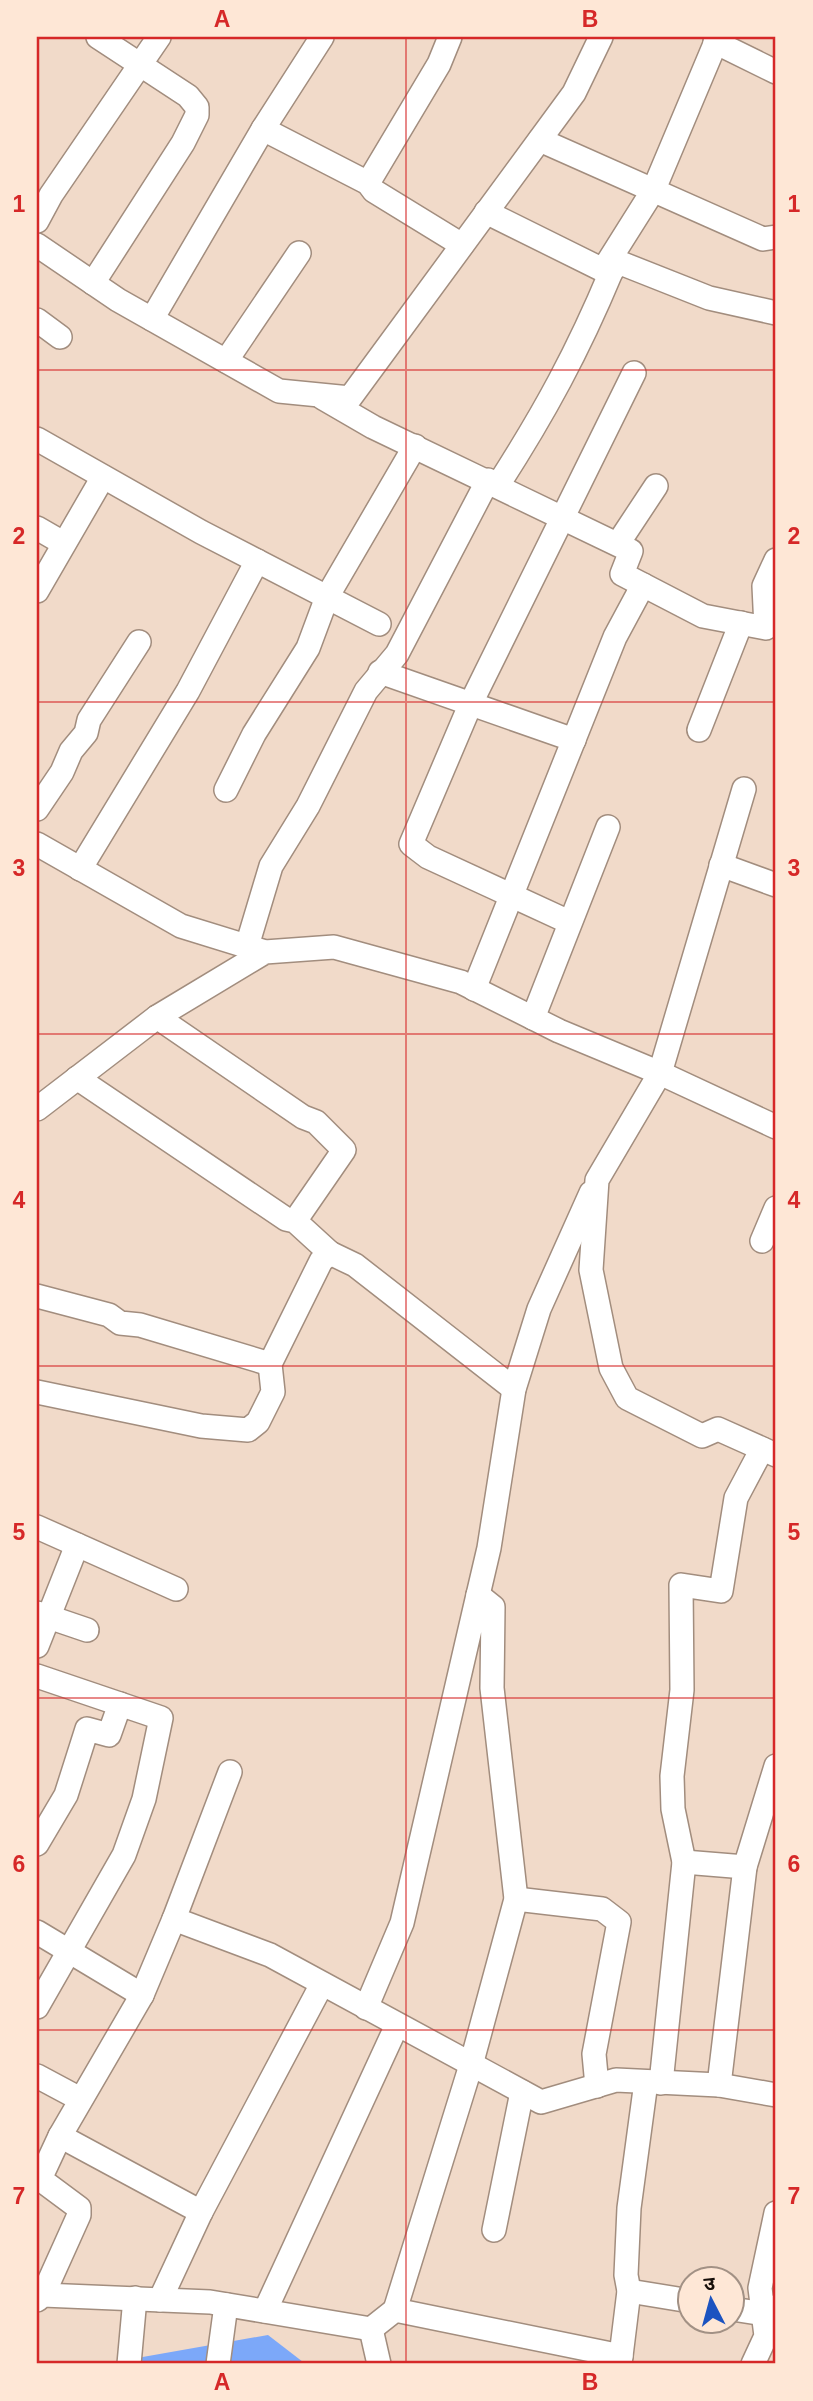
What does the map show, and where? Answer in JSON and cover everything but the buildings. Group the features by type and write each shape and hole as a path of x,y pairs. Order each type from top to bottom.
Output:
{"street":[{"path":"93,283 169,166 198,115 197,107 188,96 98,37"},
{"path":"37,221 51,195 159,37"},
{"path":"152,320 263,129 322,37"},
{"path":"368,183 439,64 450,37"},
{"path":"37,247 152,320 279,391 350,398 574,93 601,37"},
{"path":"37,1110 157,1017 256,949 271,866 308,806 366,691 397,654 493,483 552,401 579,348 607,271 654,189 716,39 776,72"},
{"path":"263,129 368,183 374,191 462,245"},
{"path":"540,140 763,239 776,237"},
{"path":"486,212 607,271"},
{"path":"226,361 299,253"},
{"path":"607,271 618,262 709,298 776,313"},
{"path":"37,320 61,337"},
{"path":"569,922 428,857 411,844 471,703 634,373"},
{"path":"318,394 373,427 631,551 622,574 703,616 766,628 764,586 776,560"},
{"path":"37,439 257,561 379,624"},
{"path":"226,790 254,734 307,648 327,597 415,446"},
{"path":"37,591 103,477"},
{"path":"614,542 621,539 656,486"},
{"path":"37,528 63,543"},
{"path":"80,869 188,691 257,561"},
{"path":"474,989 615,637 643,585"},
{"path":"699,730 741,623"},
{"path":"37,809 62,772 71,751 86,733 89,720 139,642"},
{"path":"380,672 574,740"},
{"path":"366,2008 402,1923 489,1548 514,1389 539,1309 597,1180 660,1073 744,789"},
{"path":"533,1018 608,827"},
{"path":"37,844 181,926 256,949 334,947 461,982 533,1018 776,1127"},
{"path":"721,865 776,885"},
{"path":"157,1017 303,1117 316,1122 344,1150 295,1220"},
{"path":"77,1078 286,1219 295,1220 330,1253 355,1265 514,1389"},
{"path":"395,2310 621,2360 629,2291 626,2275 629,2208 654,2082 684,1862 673,1809 671,1776 682,1690 681,1585 720,1591 736,1498 769,1452 718,1429 702,1436 627,1398 611,1368 591,1270 597,1180"},
{"path":"762,1241 776,1208"},
{"path":"37,1392 201,1426 248,1430 258,1422 273,1392 270,1364 321,1261 330,1253"},
{"path":"37,1296 109,1315 120,1323 140,1325 270,1364"},
{"path":"37,1527 176,1589"},
{"path":"37,1646 41,1614 76,1545"},
{"path":"230,1772 142,1996 80,2099 40,2179 42,2183 73,2202 79,2208 79,2215 40,2297 135,2298 226,2305 371,2329 395,2310 471,2065 516,1899 492,1689 493,1607 478,1595"},
{"path":"41,1614 87,1630"},
{"path":"37,1676 160,1718 147,1785 124,1855 37,2007"},
{"path":"37,1844 66,1796 87,1729 109,1735 120,1704"},
{"path":"719,2085 745,1867 776,1766"},
{"path":"684,1862 745,1867"},
{"path":"516,1899 602,1909 619,1923 594,2054 597,2086"},
{"path":"174,1919 270,1955 541,2102 616,2080 719,2085 776,2095"},
{"path":"37,1932 142,1996"},
{"path":"160,2300 201,2212 322,1984"},
{"path":"265,2311 397,2025"},
{"path":"37,2076 80,2099"},
{"path":"494,2230 522,2092"},
{"path":"60,2136 201,2212"},
{"path":"753,2364 766,2336 770,2310 760,2288 776,2213"},
{"path":"629,2291 676,2299"},
{"path":"130,2364 135,2298"},
{"path":"218,2364 226,2305"},
{"path":"746,2309 770,2310"},
{"path":"371,2329 379,2364"}],"water":[{"path":"268,2335 303,2362 126,2364 137,2358"}]}
